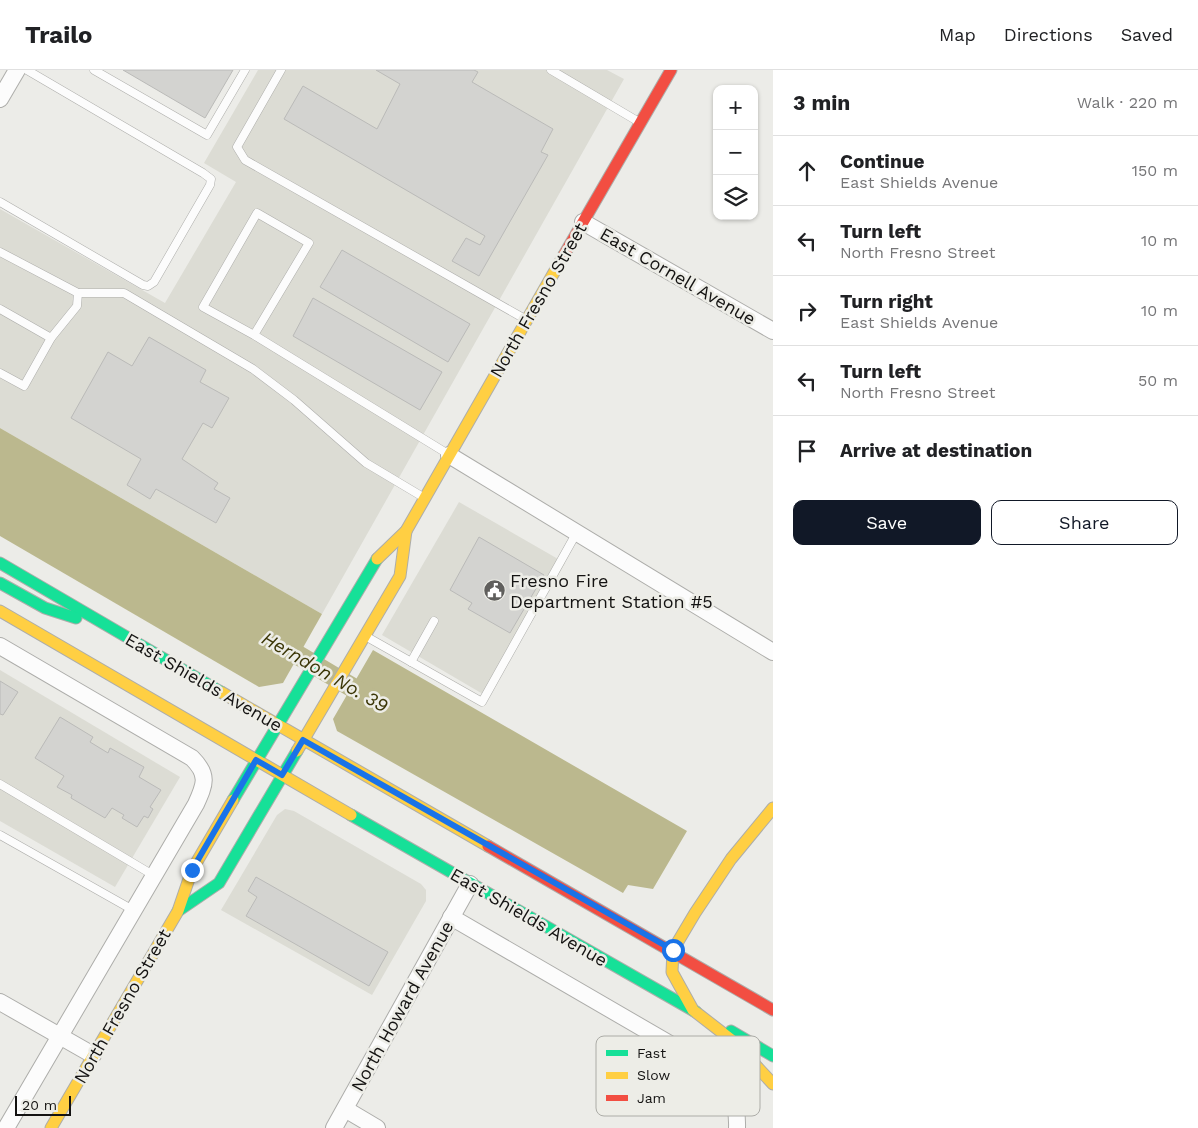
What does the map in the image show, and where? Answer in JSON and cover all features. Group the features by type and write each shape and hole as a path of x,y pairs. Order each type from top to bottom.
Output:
{"main road":[{"name":"North Fresno Street","path":"51,1128 178,911 192,870 256,760 373,563 406,531 671,70"},
{"name":"North Fresno Street","path":"178,911 219,883 400,576 406,531"},
{"name":"East Shields Avenue","path":"0,563 303,740 673,950 773,1010"},
{"path":"0,583 45,608 115,630"},
{"name":"East Shields Avenue","path":"0,611 470,884 738,1036"},
{"path":"727,1036 693,1010 672,972 673,950 727,863 773,808"},
{"name":"East Shields Avenue","path":"760,1049 773,1056"},
{"path":"760,1070 773,1084"}],"street":[{"path":"0,99 17,70"},
{"name":"East Cornell Avenue","path":"583,222 773,331"},
{"path":"449,455 773,652"},
{"path":"0,646 192,758 202,768 204,776 202,789 154,875 6,1128"},
{"name":"North Howard Avenue","path":"334,1128 470,884"},
{"path":"452,917 656,1036"},
{"path":"0,1002 93,1055"},
{"path":"345,1109 377,1128"}],"lane":[{"path":"0,202 143,285 148,286 154,282 210,185 210,179 203,173 27,70"},
{"path":"94,70 207,135 245,70"},
{"path":"281,70 237,147 245,160 526,320"},
{"path":"550,70 640,122"},
{"path":"254,335 309,243 257,213 204,307 254,335 449,455"},
{"path":"0,252 78,293 124,293 253,369 294,400 366,463 425,498"},
{"path":"0,373 24,386 51,338 77,306 78,293"},
{"path":"0,309 51,338"},
{"path":"365,636 482,702 577,532"},
{"path":"412,662 434,622"},
{"path":"0,784 154,875"},
{"path":"0,835 133,910"}],"shaded area":[{"path":"258,70 607,70 624,79 322,614 0,428 0,209 165,303 236,182 204,163"},
{"path":"0,428 322,614 283,683 259,687 0,536"},
{"path":"459,502 565,563 488,697 382,635"},
{"path":"373,650 687,831 653,889 628,885 623,893 337,731 333,719"},
{"path":"0,670 180,777 115,887 0,821"},
{"path":"285,809 294,811 421,884 426,890 426,901 372,995 221,910 277,815"}],"building":[{"path":"123,70 233,70 205,118"},
{"path":"376,70 474,70 478,72 472,82 553,129 541,152 548,155 479,276 452,261 466,238 480,245 485,236 284,119 303,86 377,129 400,84"},
{"path":"342,250 470,324 448,362 320,287"},
{"path":"313,298 442,372 420,410 293,336"},
{"path":"149,337 206,370 200,382 229,398 212,428 203,423 182,459 218,483 214,489 230,498 216,523 156,489 150,499 127,485 141,459 71,418 108,352 132,366"},
{"path":"479,537 544,575 510,633 468,609 472,603 450,590"},
{"path":"0,681 18,692 3,715 0,714"},
{"path":"60,717 93,737 90,742 108,753 110,748 144,767 139,777 161,790 150,807 153,809 148,818 144,816 137,827 122,818 124,815 112,808 105,818 71,798 72,795 57,787 64,776 35,758"},
{"path":"256,877 388,952 369,986 246,916 257,897 248,891"}],"waterway":[{"name":"Herndon No. 39","path":"276,642 375,701"}],"traffic: fast":[{"path":"233,800 377,559"},
{"path":"0,563 221,692"},
{"path":"0,583 45,608 76,618"},
{"path":"178,911 219,883 297,751"},
{"path":"351,815 696,1012"},
{"path":"731,1031 739,1036"},
{"path":"760,1048 773,1056"}],"traffic: slow":[{"path":"377,559 406,531 564,255"},
{"path":"297,751 400,576 406,531"},
{"path":"0,611 351,815"},
{"path":"221,692 488,846"},
{"path":"51,1128 178,911 192,870 233,800"},
{"path":"727,1036 693,1010 672,972 673,950 731,859 773,808"},
{"path":"760,1070 773,1084"}],"traffic: jam":[{"path":"564,255 671,70"},
{"path":"488,846 773,1010"}],"place":[{"name":"Fresno Fire Department Station #5","path":"494,590"}],"route":[{"path":"192,870 256,760 282,775 303,740 673,950"}]}
